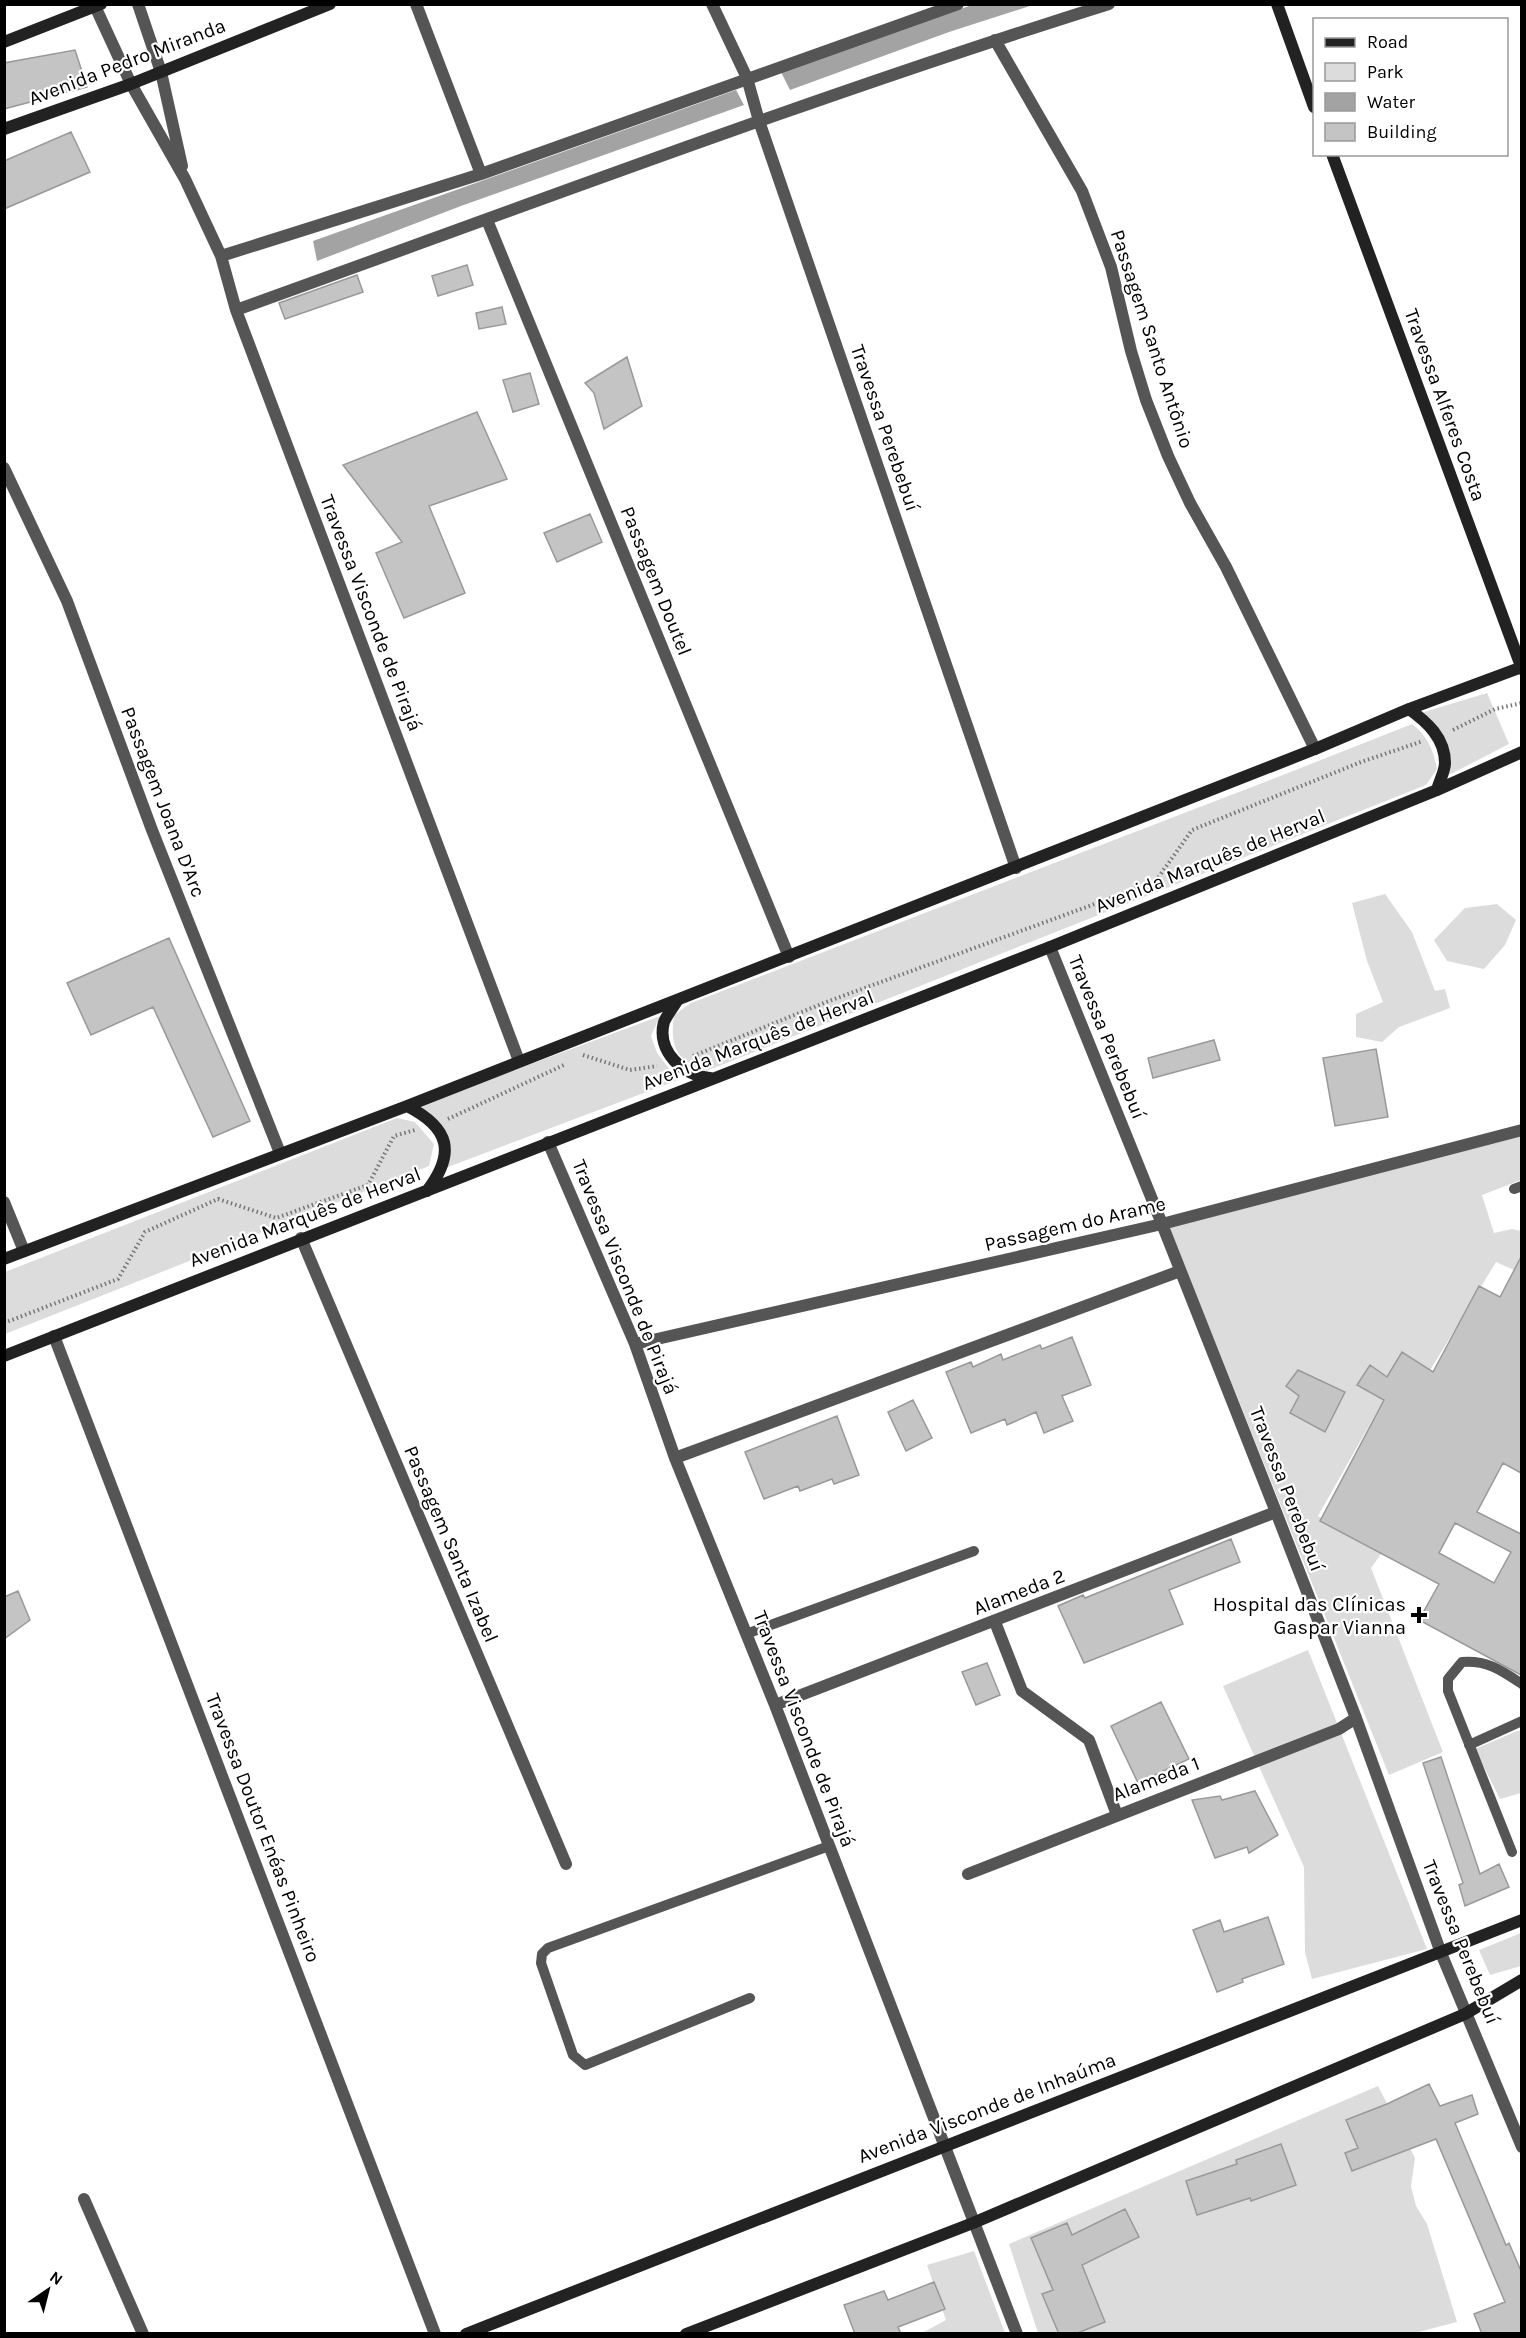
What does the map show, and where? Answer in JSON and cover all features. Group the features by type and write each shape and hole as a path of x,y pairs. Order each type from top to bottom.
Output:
{"main road":[{"name":"Avenida Pedro Miranda","path":"4,129 131,84 330,4"},
{"path":"1277,4 1313,104"},
{"path":"4,42 96,5"},
{"name":"Travessa Alferes Costa","path":"1333,156 1521,668"},
{"path":"4,1259 677,1001 1315,749 1409,709 1521,668"},
{"path":"1409,709 1439,736 1445,763 1437,790"},
{"name":"Avenida Marquês de Herval","path":"4,1356 1050,947 1437,790 1521,752"},
{"path":"677,1001 664,1022 665,1042 675,1063 691,1074 712,1078"},
{"path":"407,1106 417,1111 433,1126 444,1141 446,1157 440,1173 426,1192"},
{"name":"Avenida Visconde de Inhaúma","path":"466,2334 1521,1920"},
{"path":"686,2334 973,2223 1465,2014 1521,1981"}],"street":[{"name":"Travessa Visconde de Pirajá","path":"138,4 161,72 185,179"},
{"path":"416,4 481,174"},
{"name":"Travessa Perebebuí","path":"712,4 747,78 759,121 1016,868"},
{"path":"221,256 481,174 958,4"},
{"path":"236,310 759,121 995,40 1109,4"},
{"name":"Travessa Visconde de Pirajá","path":"96,5 131,84 185,179 221,256 236,310 519,1061"},
{"name":"Passagem Santo Antônio","path":"995,40 1082,191 1111,267 1131,351 1167,456 1226,567 1315,749"},
{"name":"Passagem Doutel","path":"487,220 789,957"},
{"name":"Passagem Joana D'Arc","path":"4,468 67,601 152,831 280,1153"},
{"name":"Travessa Perebebuí","path":"1050,947 1276,1512 1356,1718 1441,1953 1521,2147"},
{"name":"Passagem do Arame","path":"635,1344 1162,1224 1521,1130"},
{"name":"Travessa Visconde de Pirajá","path":"548,1142 635,1344 675,1458 775,1705 1017,2334"},
{"path":"4,1202 24,1251"},
{"name":"Passagem Santa Izabel","path":"301,1238 566,1864"},
{"path":"675,1458 1180,1271"},
{"name":"Travessa Doutor Enéas Pinheiro","path":"54,1336 435,2334"},
{"name":"Alameda 2","path":"775,1705 1276,1512"},
{"path":"994,1622 1022,1691 1089,1740 1117,1815"},
{"name":"Alameda 1","path":"968,1874 1340,1729 1356,1718"},
{"path":"84,2199 143,2334"}],"lane":[{"path":"746,1634 974,1551"},
{"path":"1512,1852 1448,1690 1448,1679 1462,1662 1477,1660 1497,1668 1521,1684"},
{"path":"1469,1745 1521,1721"},
{"path":"750,1998 585,2065 573,2055 541,1963 542,1954 548,1947 829,1846"}],"path":[{"path":"4,1323 118,1279 145,1232 218,1199 276,1218 368,1185 394,1136 433,1126 585,1055 630,1070 675,1063 829,1001 1155,882 1192,830 1361,762 1439,736 1495,709 1521,703"}],"green space":[{"path":"1487,693 1509,744 1449,775 1450,755 1446,740 1421,713"},
{"path":"1412,724 1432,749 1437,769 1426,785 706,1071 687,1062 677,1050 673,1035 674,1015 691,1003"},
{"path":"1385,894 1412,932 1435,991 1445,989 1450,1008 1399,1027 1382,1042 1356,1037 1356,1014 1383,1002 1367,961 1352,903"},
{"path":"1497,904 1516,920 1505,945 1484,969 1447,961 1434,940 1465,908"},
{"path":"660,1016 651,1036 657,1053 678,1080 448,1167 445,1130 436,1118 418,1106"},
{"path":"397,1118 415,1122 434,1144 429,1166 5,1334 5,1272"},
{"path":"1521,1134 1521,1180 1482,1195 1494,1233 1512,1229 1521,1231 1521,1256 1514,1270 1496,1262 1409,1405 1387,1394 1318,1516 1381,1554 1371,1568 1443,1752 1389,1775 1169,1227"},
{"path":"1308,1650 1427,1949 1312,1979 1305,1952 1304,1867 1223,1686"},
{"path":"1521,1731 1521,1793 1500,1799 1475,1749"},
{"path":"1521,1933 1521,1966 1490,1975 1479,1950"},
{"path":"1378,2086 1415,2158 1411,2186 1416,2206 1427,2224 1457,2322 1411,2334 1038,2333 1009,2244"},
{"path":"974,2251 1005,2333 920,2334 946,2320 927,2265"}],"water":[{"path":"972,5 1033,5 949,32 790,90 781,72"},
{"path":"736,90 744,105 461,206 317,261 313,241"}],"building":[{"path":"75,50 87,87 4,109 4,63"},
{"path":"71,132 90,172 4,209 4,161"},
{"path":"467,265 473,285 438,296 432,276"},
{"path":"357,275 363,292 285,319 279,303"},
{"path":"502,307 506,324 479,329 476,313"},
{"path":"627,357 642,406 604,429 594,393 585,383"},
{"path":"530,373 539,404 513,412 503,380"},
{"path":"477,412 507,479 429,506 465,593 404,618 376,553 402,542 343,465"},
{"path":"590,514 602,542 557,562 544,533"},
{"path":"169,938 250,1121 213,1137 153,1007 91,1035 67,983"},
{"path":"1214,1040 1220,1060 1153,1078 1148,1058"},
{"path":"1376,1049 1388,1117 1335,1126 1323,1058"},
{"path":"1521,1257 1521,1473 1503,1463 1477,1512 1521,1534 1521,1675 1419,1620 1439,1584 1320,1521 1384,1400 1357,1385 1370,1365 1387,1377 1402,1352 1433,1372 1479,1286 1500,1297","holes":["1455,1523 1511,1552 1494,1583 1439,1553"]},
{"path":"1072,1337 1091,1385 1062,1396 1073,1421 1044,1433 1036,1412 1007,1425 1005,1419 971,1433 946,1372 971,1362 973,1367 1001,1354 1003,1360 1040,1345 1042,1349"},
{"path":"1298,1370 1345,1392 1325,1432 1290,1413 1299,1396 1286,1386"},
{"path":"913,1400 932,1438 906,1451 888,1412"},
{"path":"837,1416 859,1475 834,1484 832,1479 800,1491 798,1486 764,1499 745,1452"},
{"path":"1231,1539 1240,1562 1169,1590 1183,1624 1084,1663 1058,1606 1083,1595 1085,1598"},
{"path":"18,1591 30,1620 4,1639 4,1597"},
{"path":"987,1663 1000,1695 976,1705 962,1672"},
{"path":"1161,1702 1189,1759 1138,1783 1111,1726"},
{"path":"1441,1757 1480,1874 1499,1864 1509,1887 1465,1906 1459,1885 1463,1883 1423,1763"},
{"path":"1255,1791 1278,1835 1249,1853 1247,1847 1215,1858 1192,1800 1220,1796 1222,1800"},
{"path":"1268,1917 1284,1964 1242,1979 1243,1982 1217,1992 1193,1930 1220,1920 1224,1932"},
{"path":"1429,2084 1440,2106 1472,2095 1478,2114 1455,2123 1506,2245 1509,2243 1521,2271 1521,2334 1482,2334 1474,2314 1505,2302 1436,2139 1352,2171 1345,2153 1358,2148 1346,2120"},
{"path":"1281,2144 1296,2185 1251,2201 1250,2198 1197,2215 1186,2181 1237,2164 1236,2160"},
{"path":"1125,2209 1139,2237 1082,2265 1105,2322 1075,2334 1059,2334 1042,2294 1053,2290 1031,2238 1067,2223 1072,2235"},
{"path":"934,2282 945,2309 898,2327 901,2334 855,2334 844,2305 884,2291 888,2300"}],"place":[{"name":"Hospital das Clínicas Gaspar Vianna","path":"1419,1615"}]}
